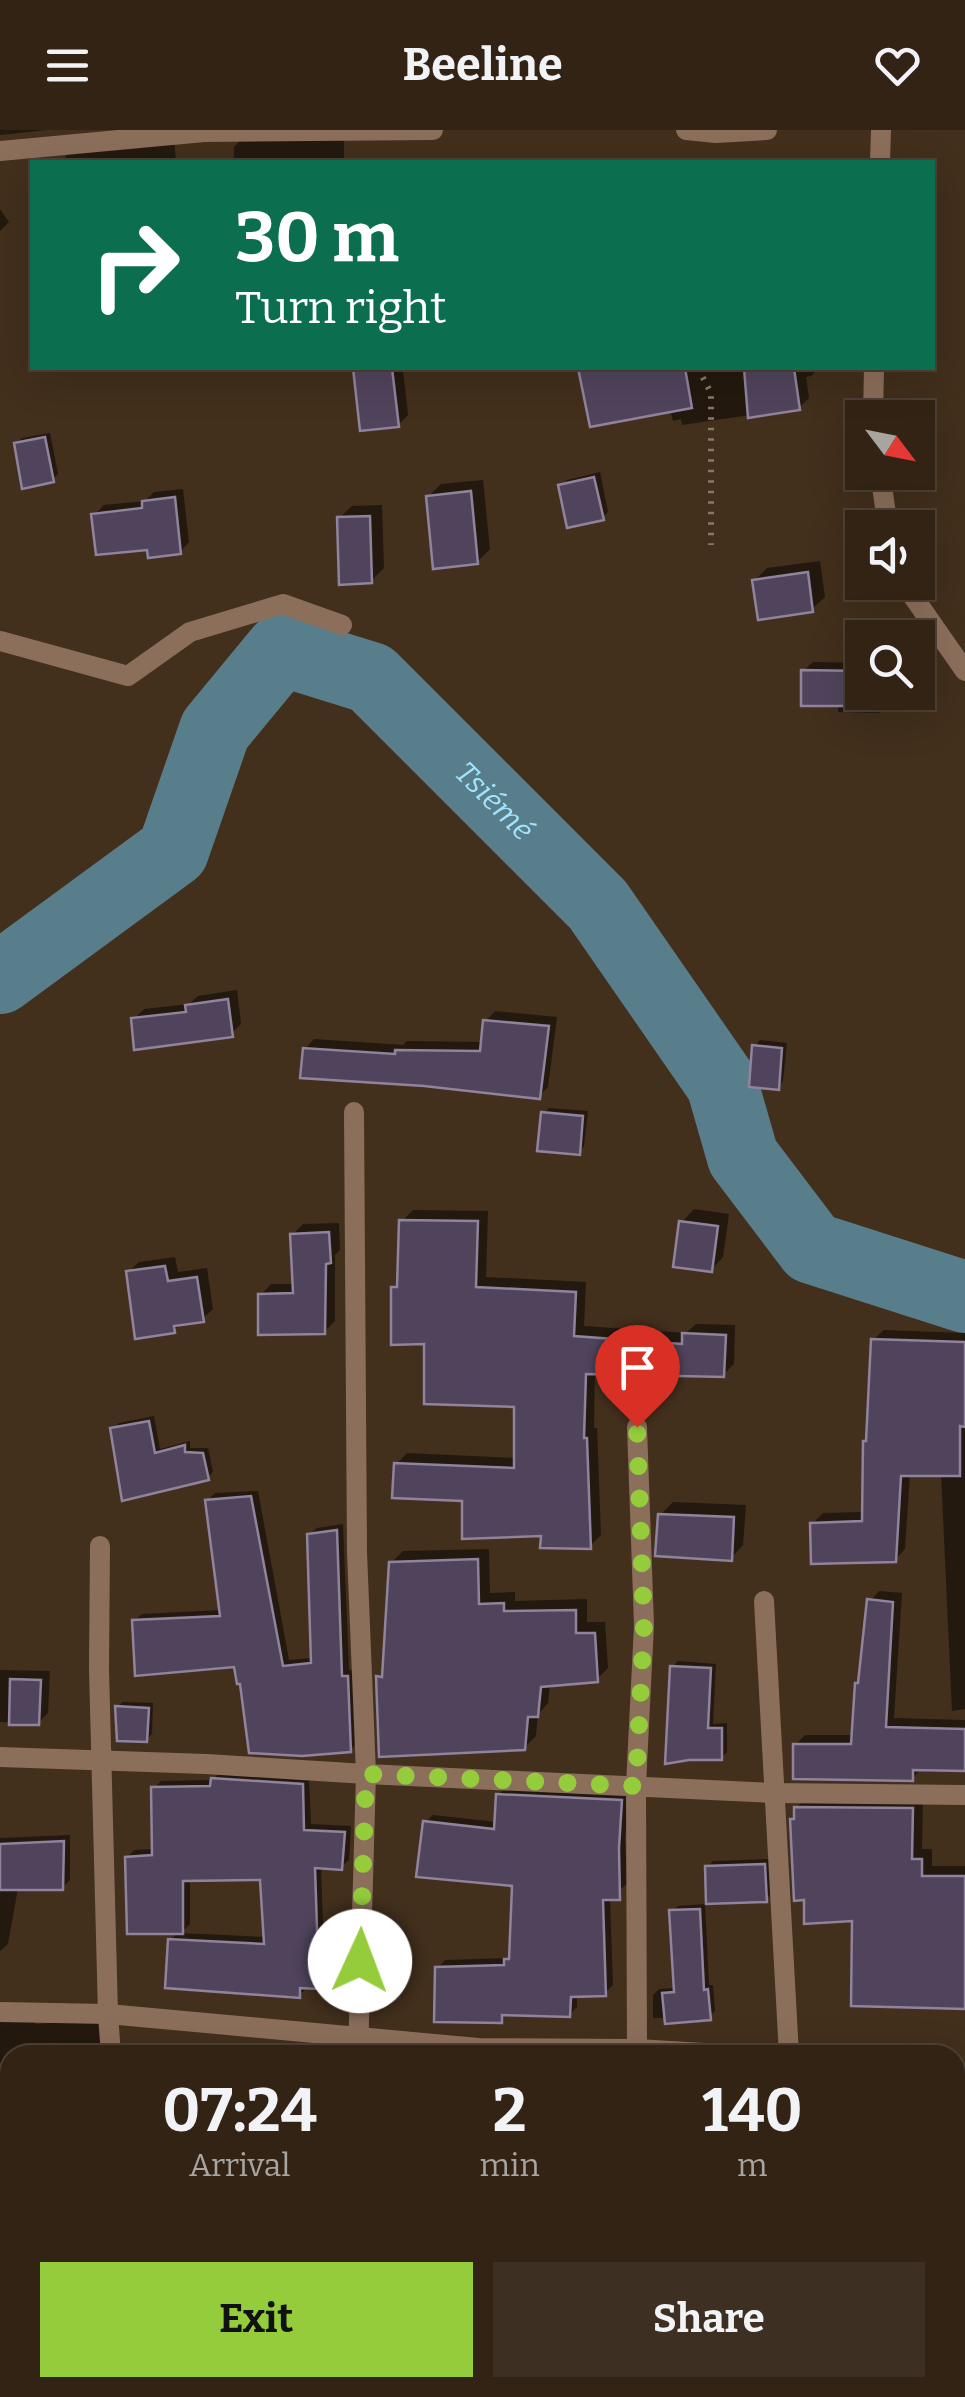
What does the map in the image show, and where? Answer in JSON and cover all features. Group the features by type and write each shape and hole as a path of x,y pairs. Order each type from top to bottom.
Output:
{"street":[{"path":"0,151 204,132 433,130"},
{"path":"686,130 766,130"},
{"path":"880,160 881,130"},
{"path":"873,400 874,370"},
{"path":"916,600 965,671"},
{"path":"0,641 128,676 190,632 283,604 342,625"},
{"path":"354,1112 357,1552 366,1774 358,2045"},
{"path":"637,1427 644,1625 636,1786 637,2045"},
{"path":"100,1546 99,1669 110,2045"},
{"path":"764,1601 789,2045"},
{"path":"0,1757 774,1793 965,1795"},
{"path":"0,2012 108,2014 350,2045"}],"path":[{"path":"699,370 711,394 712,545"}],"building":[{"path":"353,370 392,370 399,427 360,431"},
{"path":"578,370 685,370 692,408 590,427"},
{"path":"744,370 794,370 800,410 748,418"},
{"path":"45,437 54,482 22,489 14,443"},
{"path":"594,477 604,520 567,528 558,485"},
{"path":"471,491 478,564 433,569 426,496"},
{"path":"175,497 181,554 148,558 147,550 96,555 91,514 142,508 142,501"},
{"path":"370,516 372,583 339,585 337,517"},
{"path":"808,572 813,612 758,620 752,580"},
{"path":"801,670 845,671 845,706 801,706"},
{"path":"228,999 233,1037 134,1050 131,1018 186,1012 185,1005"},
{"path":"483,1020 549,1026 540,1099 300,1078 303,1048 395,1054 395,1050 480,1051"},
{"path":"752,1045 782,1048 779,1090 749,1087"},
{"path":"541,1112 583,1116 580,1155 537,1151"},
{"path":"399,1220 478,1221 476,1287 576,1292 574,1336 682,1344 682,1333 726,1335 724,1377 586,1374 584,1438 591,1549 540,1548 541,1536 462,1539 462,1501 392,1498 394,1463 514,1468 514,1407 424,1404 424,1344 391,1345 391,1287 397,1287"},
{"path":"679,1221 718,1226 712,1272 673,1267"},
{"path":"329,1232 331,1263 326,1264 325,1334 258,1335 258,1294 293,1293 290,1234"},
{"path":"165,1266 168,1281 197,1277 204,1322 174,1326 175,1333 135,1339 126,1271"},
{"path":"871,1339 965,1342 965,1427 960,1426 960,1476 901,1476 896,1562 811,1564 810,1523 862,1521"},
{"path":"149,1421 155,1453 185,1445 185,1452 203,1453 209,1480 122,1501 110,1428"},
{"path":"251,1496 283,1666 311,1663 307,1534 337,1530 342,1676 348,1676 351,1752 302,1756 249,1753 234,1667 135,1676 132,1620 220,1616 205,1500"},
{"path":"658,1514 734,1517 732,1561 655,1556"},
{"path":"478,1559 479,1604 504,1603 504,1611 576,1610 576,1633 595,1633 598,1682 541,1687 538,1717 528,1717 525,1750 379,1757 376,1676 382,1677 389,1562"},
{"path":"867,1599 893,1602 886,1727 965,1729 965,1771 913,1770 913,1781 793,1779 793,1744 851,1744"},
{"path":"670,1666 711,1668 708,1728 722,1728 722,1760 665,1764"},
{"path":"10,1679 41,1680 39,1725 9,1725"},
{"path":"115,1706 149,1708 147,1742 117,1741"},
{"path":"211,1778 303,1784 304,1830 345,1832 342,1870 315,1868 318,1957 341,1958 340,1990 300,1988 300,1998 165,1988 168,1939 264,1944 260,1880 183,1881 183,1934 127,1934 125,1857 152,1855 151,1787 210,1786"},
{"path":"496,1794 622,1800 620,1900 603,1900 606,1996 571,1997 570,2017 502,2015 502,2023 434,2022 435,1967 504,1965 504,1959 509,1959 512,1886 416,1877 423,1821 494,1829"},
{"path":"794,1807 913,1808 912,1859 922,1859 922,1876 965,1876 965,2009 851,2006 852,1921 804,1924 804,1900 794,1901 790,1819 794,1819"},
{"path":"64,1841 63,1890 0,1890 0,1844"},
{"path":"765,1864 767,1902 706,1904 705,1866"},
{"path":"700,1909 704,1990 708,1989 711,2020 665,2024 662,1993 674,1992 669,1910"}],"waterway":[{"name":"Tsiémé","path":"0,978 173,851 215,730 281,650 371,678 598,905 722,1084 743,1157 812,1248 965,1297"}],"route":[{"path":"360,1961 366,1774 636,1786 644,1625 637,1427"}]}
